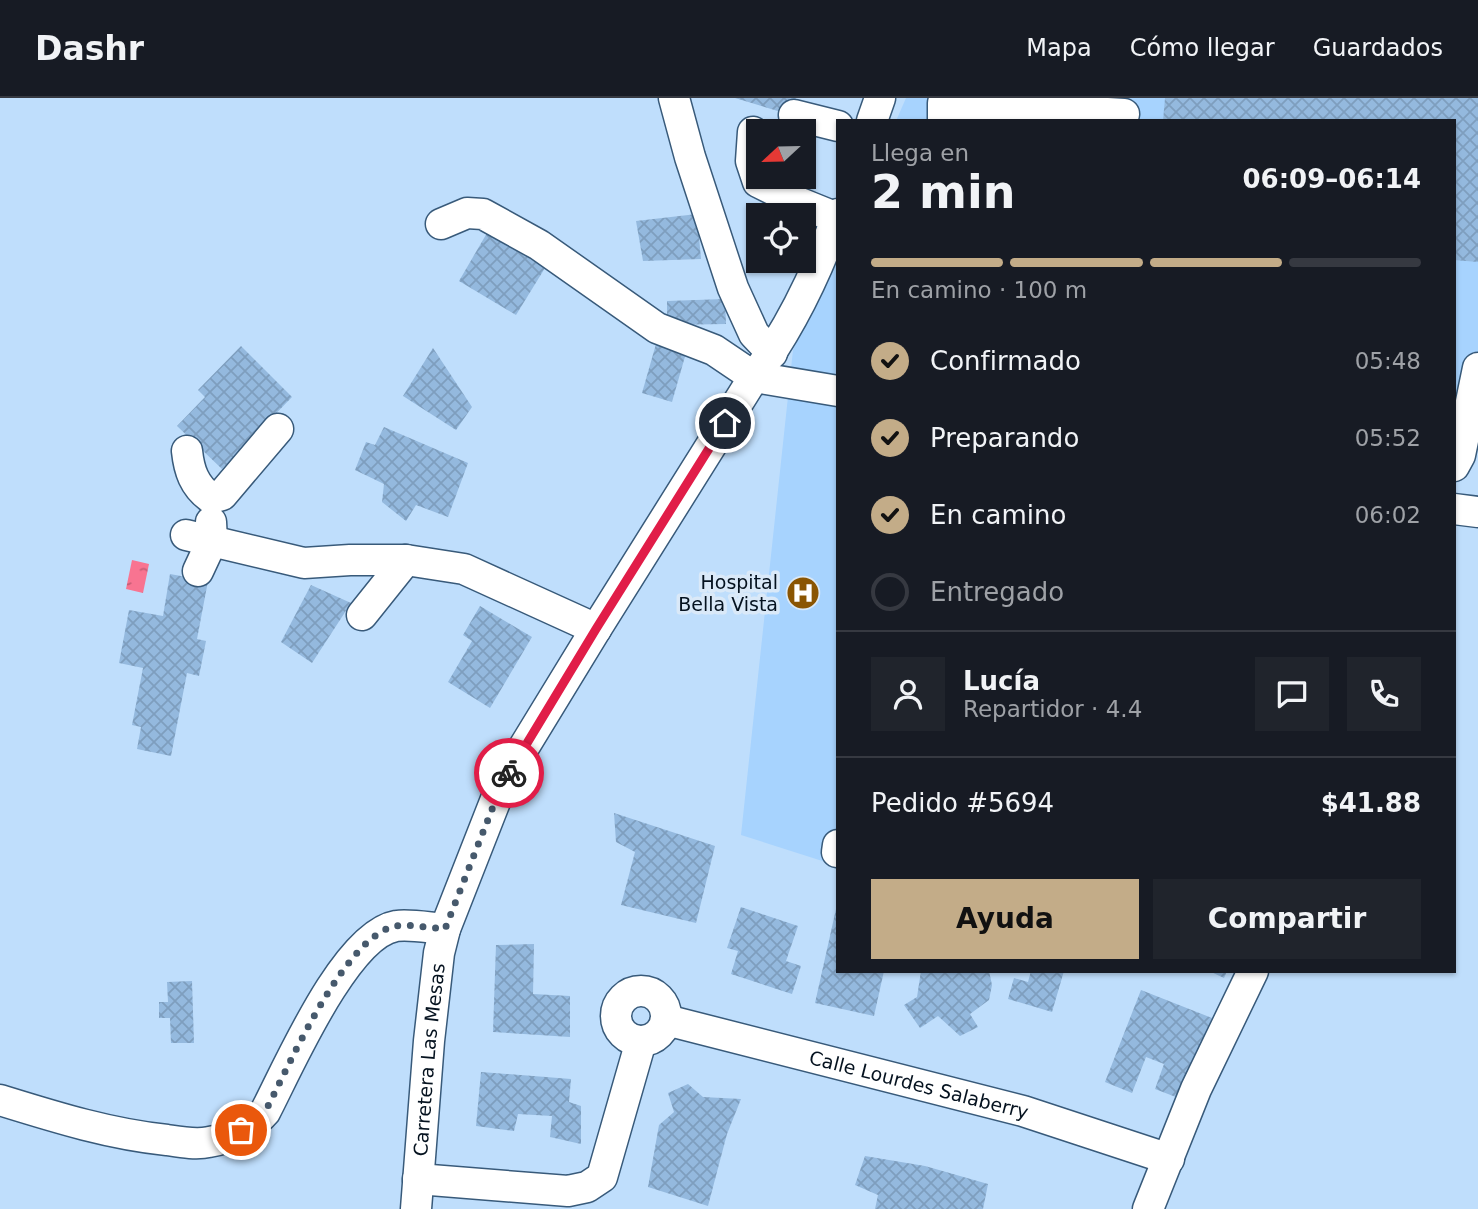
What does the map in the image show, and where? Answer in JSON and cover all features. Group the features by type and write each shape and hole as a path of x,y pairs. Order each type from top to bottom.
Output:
{"street":[{"path":"674,98 690,157 733,288 754,334 772,353"},
{"path":"873,119 880,98"},
{"path":"943,119 943,103 1124,111"},
{"path":"794,116 836,126"},
{"path":"772,189 800,203 836,216"},
{"path":"441,224 467,213 483,214 539,245 657,328 714,350 754,377 836,391"},
{"name":"Carretera Las Mesas","path":"416,1209 430,1029 439,953 445,929 498,794 596,629 754,377 772,353 824,252 836,219"},
{"path":"1456,462 1460,455 1478,368"},
{"path":"211,498 222,495 278,429"},
{"path":"187,451 196,484 211,498"},
{"path":"198,571 199,538 211,498"},
{"path":"1456,509 1478,512"},
{"path":"199,538 304,563 350,559 406,559 464,569 596,629"},
{"path":"362,615 406,559"},
{"path":"0,1100 80,1124 139,1137 209,1143 241,1130 257,1121 265,1112 332,986 357,952 374,938 396,926 445,929"},
{"path":"1148,1209 1196,1089 1252,973"},
{"path":"632,993 649,993 662,1003 666,1020 655,1037 641,1041 632,1040 620,1029 617,1012 625,997 632,993"},
{"name":"Calle Lourdes Salaberry","path":"666,1020 1023,1111 1169,1159"},
{"path":"418,1179 568,1191 587,1187 602,1177 641,1041"}],"shaded area":[{"path":"906,98 1478,98 1478,381 1456,472 1456,119 897,119"},
{"name":"Hospital Bella Vista","path":"836,253 836,865 741,835 793,350"}],"water":[{"path":"132,560 149,564 143,593 126,589"}],"building":[{"path":"735,98 796,98 791,115"},
{"path":"1165,98 1478,98 1478,262 1456,260 1456,119 1163,119"},
{"path":"697,214 701,259 643,261 636,221"},
{"path":"487,233 545,268 516,315 459,281"},
{"path":"725,299 726,324 667,325 667,301"},
{"path":"658,337 688,346 672,402 642,393"},
{"path":"241,346 292,397 222,469 177,426 205,397 198,390"},
{"path":"433,348 472,407 456,430 403,396"},
{"path":"384,427 468,463 448,517 416,505 406,521 382,502 384,484 355,470 366,442 375,445"},
{"path":"170,574 208,581 197,639 206,641 199,676 187,673 171,756 137,749 141,727 132,725 143,668 119,663 129,610 163,616"},
{"path":"311,585 351,603 312,663 281,642"},
{"path":"480,606 532,637 490,708 448,682 472,641 463,635"},
{"path":"614,813 715,846 696,923 621,905 635,852 616,842"},
{"path":"741,907 798,926 786,961 801,966 792,994 731,974 738,951 727,948"},
{"path":"836,909 836,973 884,973 874,1016 815,1003"},
{"path":"534,944 533,994 570,996 570,1037 493,1032 496,945"},
{"path":"921,973 989,973 992,985 989,1000 970,1014 978,1027 960,1036 938,1016 920,1028 904,1005 917,997"},
{"path":"1030,973 1063,973 1052,1012 1008,999 1014,978 1028,982"},
{"path":"1213,973 1226,973 1224,978"},
{"path":"192,981 194,1043 171,1043 170,1018 159,1018 159,1002 168,1002 167,982"},
{"path":"1141,990 1212,1018 1181,1099 1155,1089 1164,1064 1146,1057 1132,1093 1105,1082"},
{"path":"481,1072 571,1079 569,1102 581,1106 581,1144 550,1137 552,1116 518,1114 514,1131 476,1126"},
{"path":"688,1084 703,1097 741,1099 727,1134 708,1206 648,1187 659,1125 674,1112 668,1093"},
{"path":"865,1156 925,1166 988,1184 983,1209 875,1209 878,1195 855,1185"}],"way so far":[{"path":"241,1130 257,1121 265,1112 332,986 357,952 374,938 396,926 445,929 498,794 509,773"}],"place":[{"name":"Hospital Bella Vista","path":"803,593"}],"route":[{"path":"509,773 725,423"}]}
